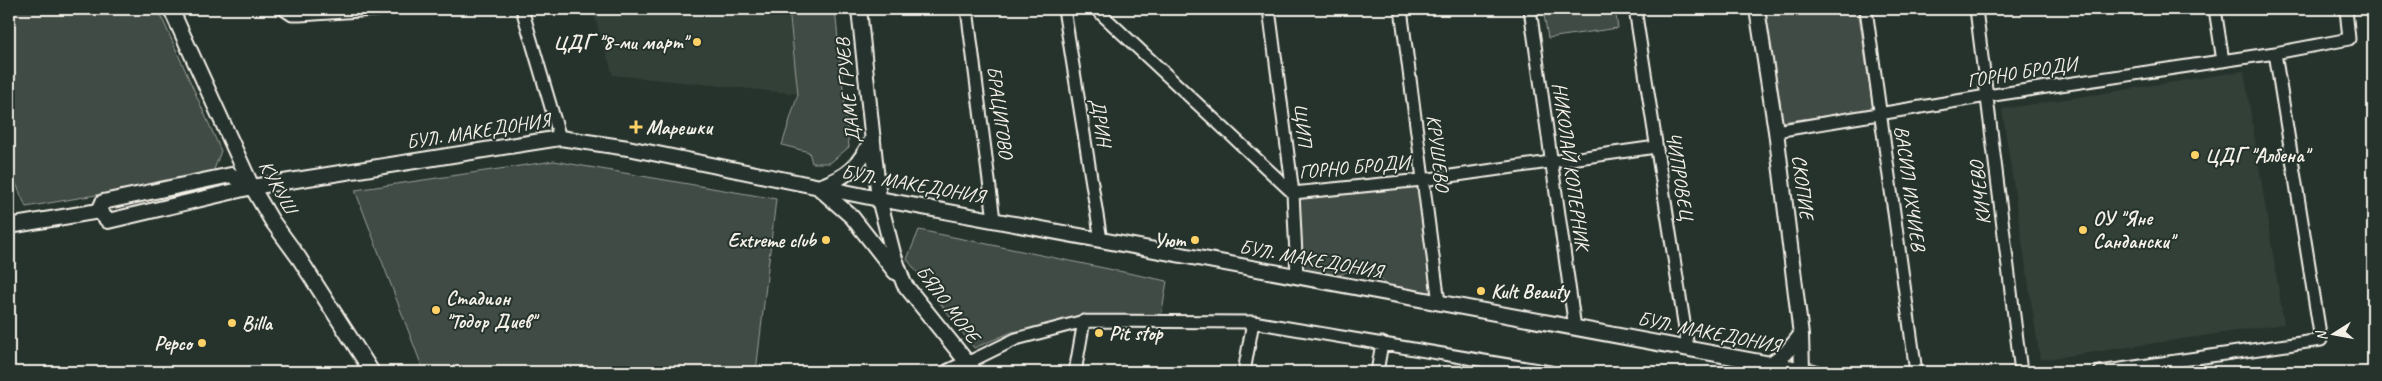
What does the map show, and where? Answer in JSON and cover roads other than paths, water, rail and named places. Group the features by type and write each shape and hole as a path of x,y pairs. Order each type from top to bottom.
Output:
{"street":[{"name":"КУКУШ","path":"171,9 252,187 272,221 299,258 372,372"},
{"path":"284,9 292,14 300,15 389,9"},
{"path":"522,9 560,138"},
{"name":"ДАМЕ ГРУЕВ","path":"859,9 879,199"},
{"name":"БРАЦИГОВО","path":"967,9 994,220"},
{"name":"ДРИН","path":"1064,9 1100,240"},
{"name":"ГОРНО БРОДИ","path":"1096,9 1293,193 1422,180 1656,147"},
{"name":"ЩИП","path":"1269,9 1293,193 1297,276"},
{"name":"КРУШЕВО","path":"1401,9 1439,303"},
{"name":"НИКОЛАЙ КОПЕРНИК","path":"1530,9 1575,328"},
{"name":"ЧИПРОВЕЦ","path":"1635,9 1688,348"},
{"name":"СКОПИЕ","path":"1757,9 1776,131 1806,372"},
{"name":"ВАСИЛ ИХЧИЕВ","path":"1866,9 1916,372"},
{"name":"КИЧЕВО","path":"1976,9 2021,372"},
{"path":"2215,9 2223,61"},
{"name":"ГОРНО БРОДИ","path":"1776,131 1987,96 2276,53 2349,39 2346,9"},
{"path":"2100,372 2321,340 2276,53"},
{"name":"БУЛ. МАКЕДОНИЯ","path":"9,226 99,211 108,221 252,187 560,138 628,148 879,199 1688,348 1806,372"},
{"path":"873,138 857,165 847,175 819,187 866,232 904,284"},
{"path":"99,211 103,202 231,176 252,187"},
{"name":"БЯЛО МОРЕ","path":"879,199 904,284 971,368"},
{"path":"1075,372 1084,321"},
{"path":"948,372 971,368 1016,339 1084,321 1252,322 1550,372"},
{"path":"1244,372 1252,322"},
{"path":"1770,364 1786,353 1801,335"},
{"path":"1377,372 1382,343"}],"place":[{"name":"ЦДГ \"8-ми март\"","path":"697,42"},
{"name":"Марешки","path":"636,127"},
{"name":"ЦДГ \"Албена\"","path":"2195,155"},
{"name":"ОУ \"Яне Сандански\"","path":"2083,230"},
{"name":"Extreme club","path":"826,240"},
{"name":"Уют","path":"1195,240"},
{"name":"Kult Beauty","path":"1481,291"},
{"name":"Стадион \"Тодор Диев\"","path":"436,310"},
{"name":"Billa","path":"232,323"},
{"name":"Pit stop","path":"1099,333"},
{"name":"Pepco","path":"202,343"}]}
